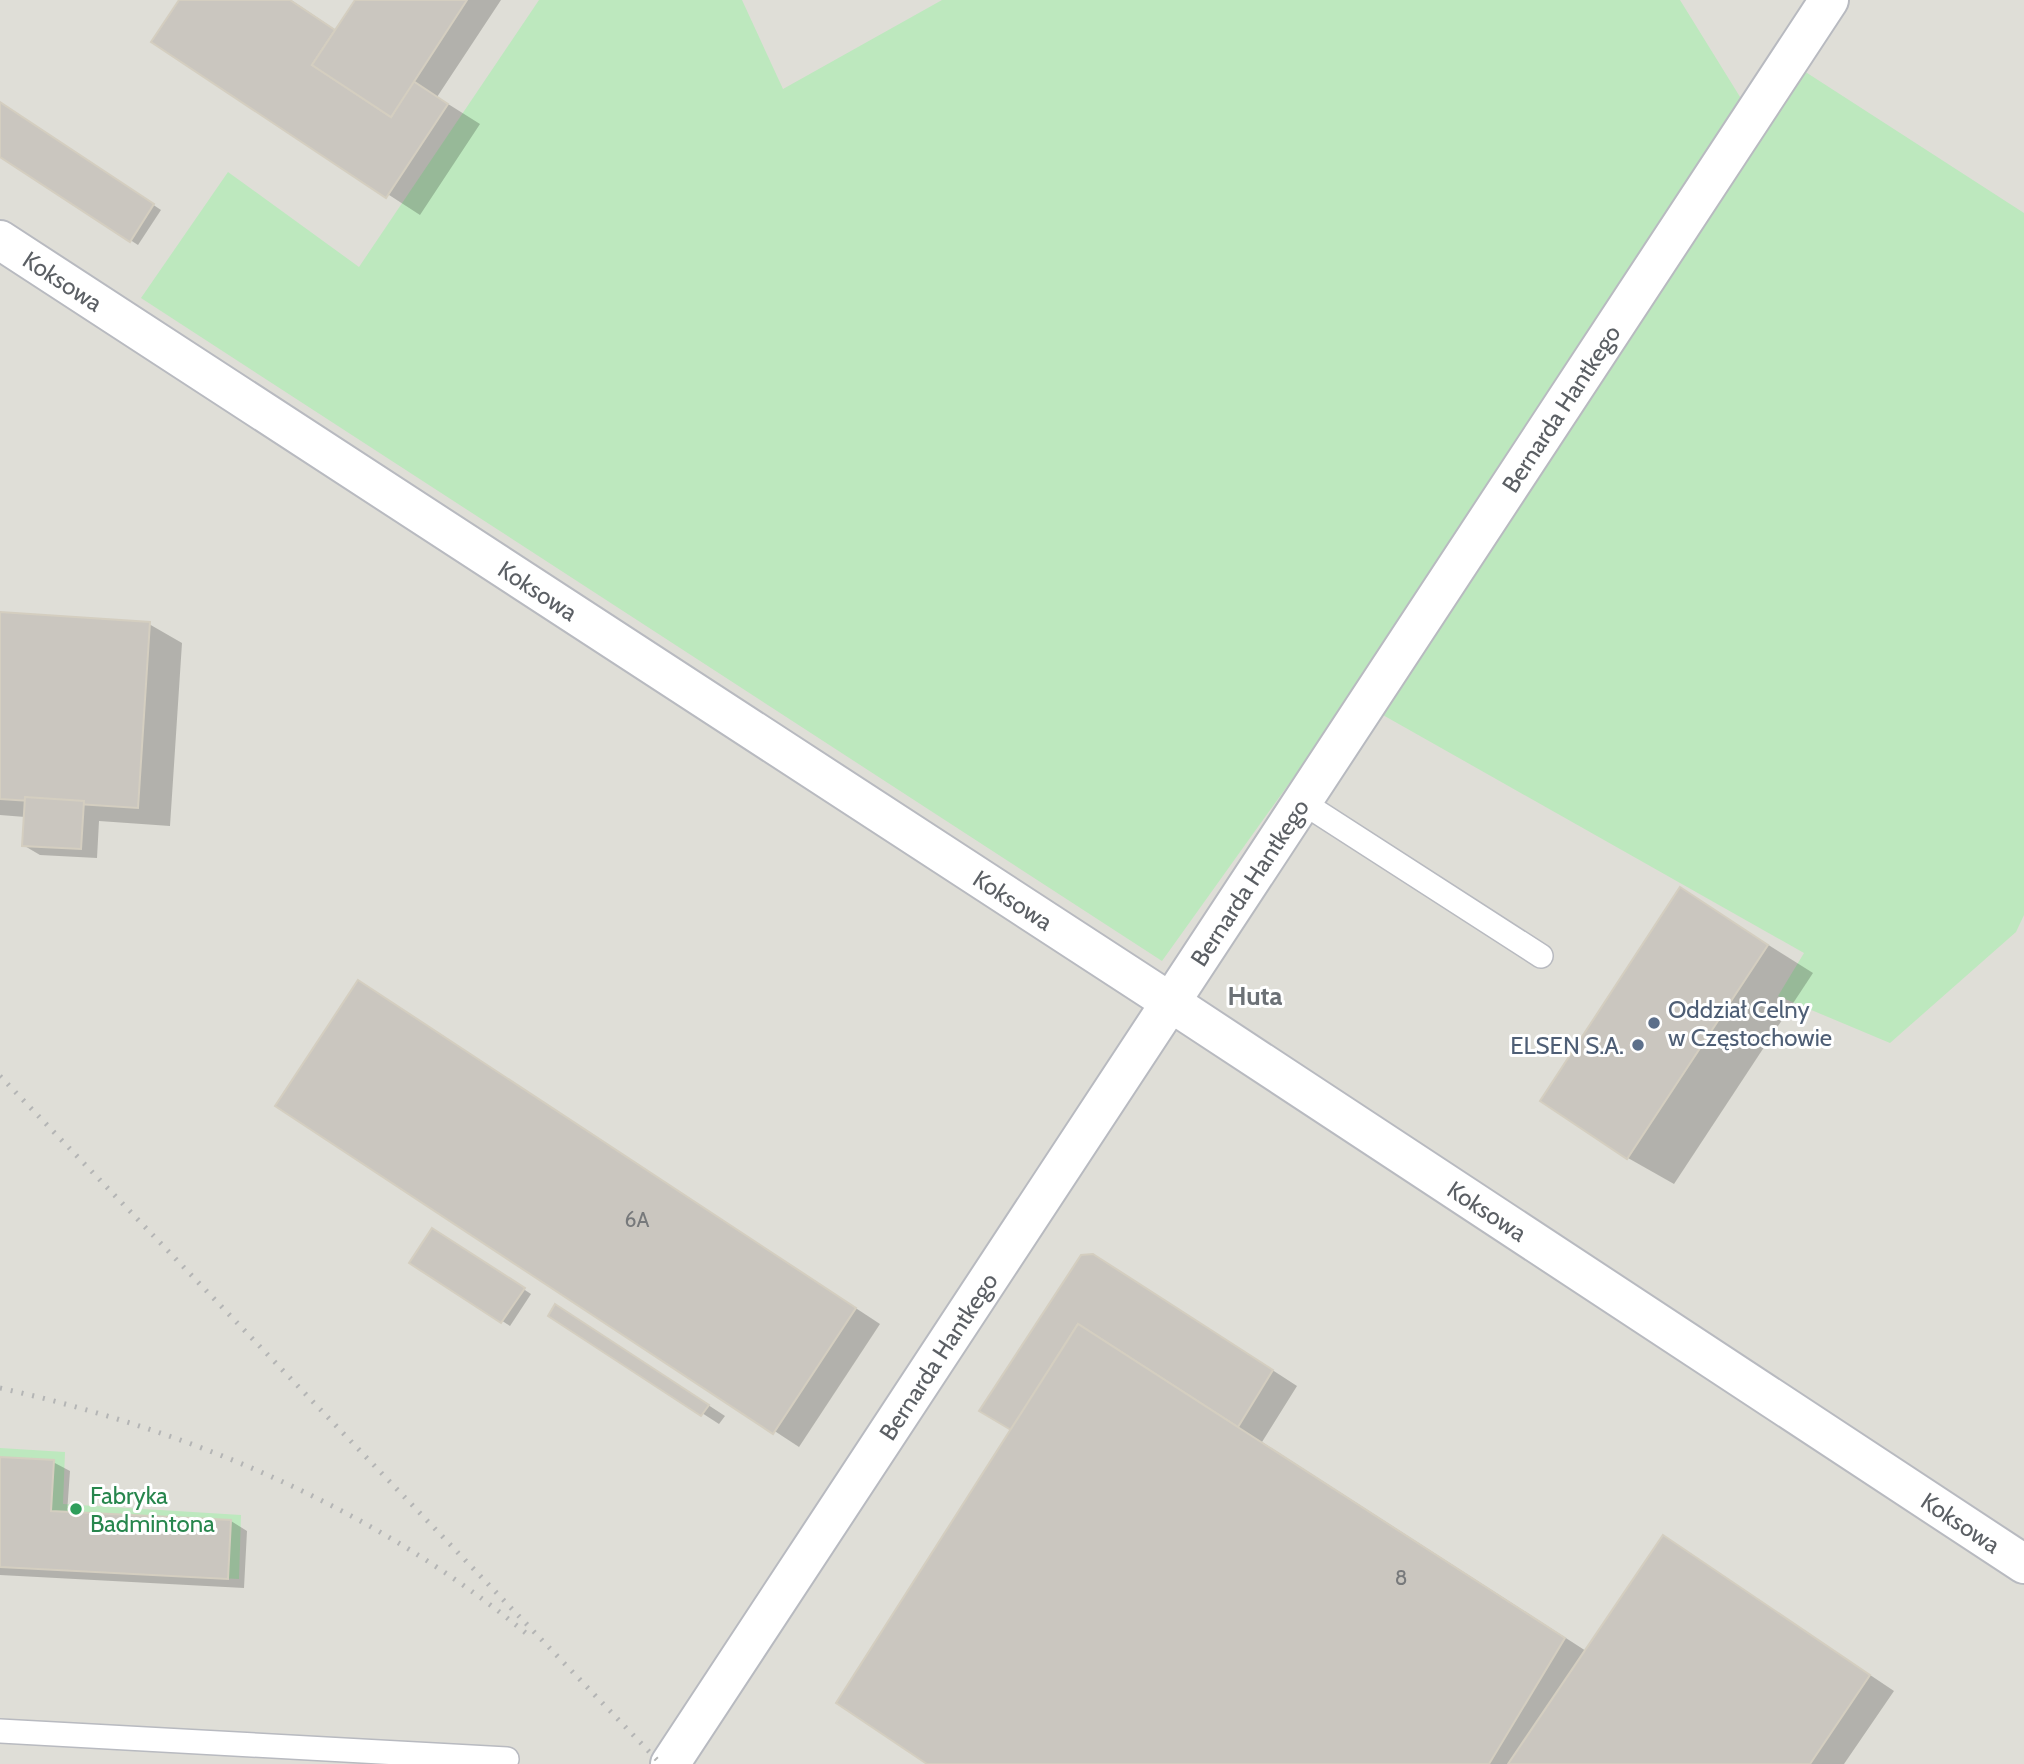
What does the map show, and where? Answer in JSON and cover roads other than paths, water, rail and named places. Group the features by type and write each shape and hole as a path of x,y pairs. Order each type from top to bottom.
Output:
{"street":[{"name":"Bernarda Hantkego","path":"670,1764 1829,0"},
{"name":"Koksowa","path":"0,240 1170,1002 2024,1564"}],"lane":[{"path":"1302,802 1541,956"},
{"path":"0,1731 507,1759"}],"railway":[{"path":"0,1076 661,1764"},
{"path":"0,1388 142,1427 278,1480 344,1512 408,1548 469,1589 527,1634"}],"place":[{"name":"Oddział Celny w Częstochowie","path":"1654,1023"},
{"name":"ELSEN S.A.","path":"1638,1045"},
{"name":"Fabryka Badmintona","path":"76,1509"}],"district":[{"name":"Huta","path":"1255,996"}]}
